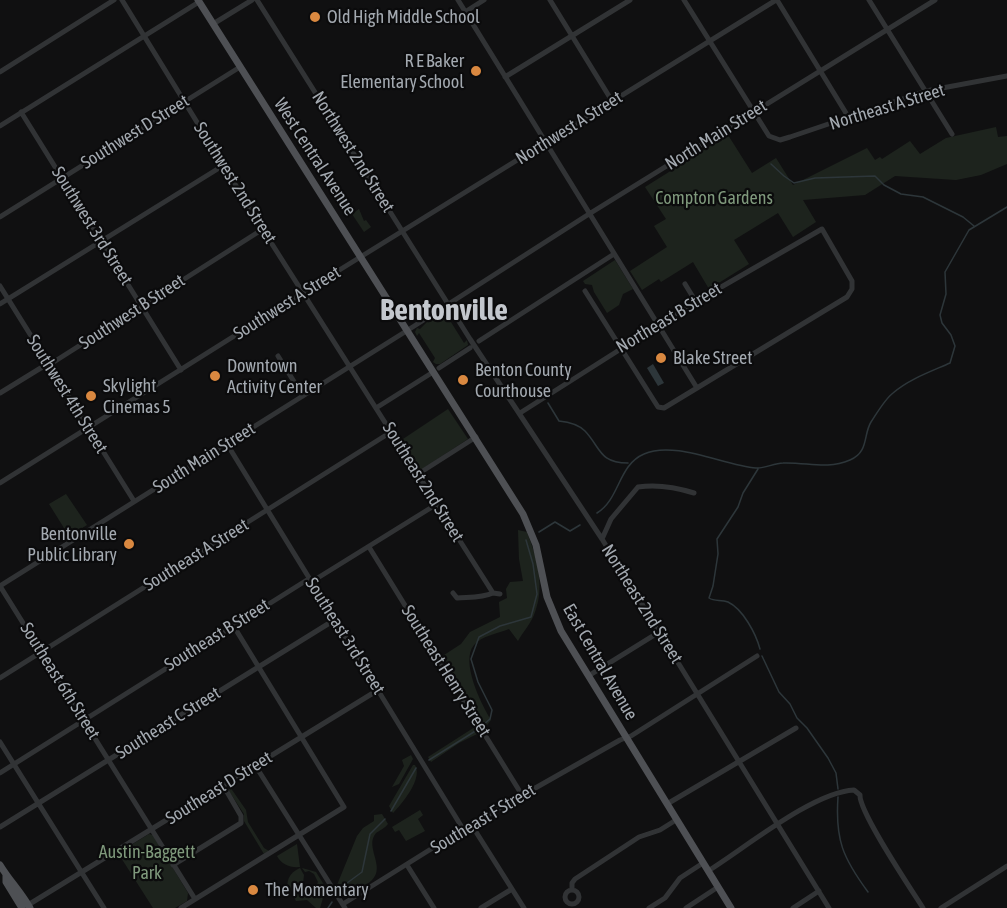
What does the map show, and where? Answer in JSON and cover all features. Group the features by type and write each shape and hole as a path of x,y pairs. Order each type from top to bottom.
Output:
{"main road":[{"name":"West Central Avenue","path":"199,1 408,330"},
{"name":"East Central Avenue","path":"408,330 528,522 540,558 547,597 553,614 588,676 731,908"},
{"path":"0,865 14,882 27,907"}],"street":[{"path":"0,72 114,0"},
{"name":"Southwest 2nd Street","path":"122,0 303,294 350,366"},
{"path":"213,24 252,0"},
{"name":"Northwest 2nd Street","path":"257,0 449,304"},
{"path":"458,0 697,388 664,408 658,407 585,291"},
{"path":"465,12 484,0"},
{"path":"550,0 612,101"},
{"path":"505,77 630,0"},
{"path":"684,0 754,112"},
{"path":"777,0 849,118"},
{"name":"Northwest A Street","path":"361,257 777,0"},
{"path":"869,0 952,134"},
{"name":"North Main Street","path":"408,330 589,213 935,0"},
{"path":"0,126 199,1"},
{"name":"Southwest D Street","path":"0,217 240,67"},
{"name":"Northeast A Street","path":"754,112 770,136 780,140 926,91 1007,76"},
{"name":"Southwest 3rd Street","path":"21,112 181,370"},
{"path":"0,304 224,165"},
{"name":"Southwest B Street","path":"0,393 49,365 263,229"},
{"name":"Northeast B Street","path":"520,413 658,325 822,229 848,270 852,289 847,297 697,388"},
{"path":"479,340 614,254"},
{"name":"Southwest A Street","path":"0,483 361,257"},
{"path":"685,284 696,302"},
{"name":"Southwest 4th Street","path":"0,286 134,501"},
{"name":"Northeast 2nd Street","path":"449,304 602,539 829,908"},
{"name":"South Main Street","path":"0,586 408,330"},
{"path":"439,368 470,348"},
{"path":"278,356 303,396"},
{"name":"Southeast 2nd Street","path":"350,366 496,593 484,597 460,598 453,593"},
{"path":"376,408 430,374"},
{"name":"Southeast A Street","path":"0,678 391,432"},
{"path":"418,474 476,437"},
{"name":"Southeast 3rd Street","path":"227,444 463,829"},
{"path":"602,539 611,519 638,487 665,486 694,493"},
{"name":"Southeast B Street","path":"0,773 307,580 316,579 437,504"},
{"name":"Southeast Henry Street","path":"369,547 522,795"},
{"name":"Southeast 6th Street","path":"0,586 195,899"},
{"name":"Southeast C Street","path":"0,827 336,619"},
{"path":"181,908 344,807 233,626"},
{"path":"588,676 659,632"},
{"name":"Southeast F Street","path":"344,906 463,829 626,738 757,656"},
{"name":"Southeast D Street","path":"27,907 378,690"},
{"path":"667,804 796,728"},
{"path":"0,742 104,908"},
{"path":"255,765 344,906"},
{"path":"173,865 240,823 242,816 222,785"},
{"path":"708,871 815,802 844,791 854,790 860,795 859,801 872,826 923,908"},
{"path":"572,890 572,883 575,879 639,837 660,830 676,820"},
{"path":"471,825 524,908"},
{"path":"649,908 665,898 680,878 703,863"},
{"path":"407,865 434,908"},
{"path":"942,908 1007,866"},
{"path":"686,908 718,887"},
{"path":"481,908 512,889"},
{"path":"793,908 819,891"}],"green space":[{"name":"Compton Gardens","path":"996,127 998,137 1007,136 1007,164 981,175 956,180 895,176 865,195 803,200 816,222 793,237 778,213 734,240 749,264 709,289 693,262 661,282 659,279 642,290 630,271 667,247 654,226 666,219 645,187 728,135 752,173 776,158 793,185 867,148 875,160 880,157 882,159 910,141 920,154 946,138"},
{"path":"359,209 364,221 366,220 371,227 364,232 352,214"},
{"path":"615,260 633,289 623,294 619,305 607,313 592,285 585,284 583,281"},
{"path":"446,311 464,343 467,340 468,345 440,364 436,364 433,362 435,358 419,333 417,336 415,332 417,328 420,329 428,321"},
{"path":"448,409 468,439 422,469 418,469 400,441"},
{"path":"66,494 87,525 69,536 49,504"},
{"path":"518,530 527,532 534,552 540,582 538,602 532,619 518,641 509,629 481,639 470,652 469,661 474,682 491,720 484,729 441,657 461,644 470,632 500,617 499,602 507,598 506,589 510,582 523,581 519,559"},
{"path":"478,725 481,730 479,733 431,762 428,757"},
{"path":"411,755 413,759 399,784 392,787 404,766 402,760"},
{"path":"413,765 417,770 414,783 393,813 389,806"},
{"path":"230,787 246,810 248,822 264,848 269,851 264,854 244,821 244,814 227,788"},
{"path":"420,810 423,815 418,819 425,831 406,841 399,830 395,832 392,827"},
{"path":"382,814 388,824 376,833 372,844 376,875 359,888 345,892 342,897 336,888 357,836 363,828 374,821 374,815"},
{"name":"Austin-Baggett Park","path":"149,834 153,835 188,893 187,901 175,908 153,908 118,853"},
{"path":"297,844 300,867 283,863 277,856"},
{"path":"300,868 304,875 305,887 314,889 318,882 314,874 309,871 305,872 302,868 316,872 326,888 320,908 316,908 307,900 296,901 293,895 296,893 302,897 300,890 304,888 302,885 298,887 294,885 294,889 289,893 287,885 289,878"}],"shaded area":[{"path":"653,364 664,383 658,386 647,368"}],"waterway":[{"path":"771,164 794,183 815,178 875,176 884,185 901,194 923,197 963,217 974,226"},
{"path":"597,513 605,507 635,459 656,451 685,452 756,468 783,463 833,465 856,457 863,448 871,422 890,396 913,379 950,363 955,346 940,315 946,294 945,272 969,230 1007,207"},
{"path":"548,403 559,421 582,429 606,457 628,463"},
{"path":"758,469 743,493 738,507 717,539 718,554 709,598 734,605 752,629 760,649"},
{"path":"539,532 555,522 570,531 580,525"},
{"path":"483,725 490,719 492,710 478,682 471,659 479,637 500,626 531,617 537,594 533,564 526,540"},
{"path":"762,656 779,692 828,758 836,773 838,789"},
{"path":"429,760 477,730"},
{"path":"391,811 416,768"},
{"path":"838,797 838,825 842,848 852,869 868,892"},
{"path":"340,894 343,886 362,872 370,834 385,819"},
{"path":"328,908 332,902"}],"place":[{"name":"Old High Middle School","path":"315,17"},
{"name":"R E Baker Elementary School","path":"476,71"},
{"name":"Blake Street","path":"661,358"},
{"name":"Downtown Activity Center","path":"215,376"},
{"name":"Benton County Courthouse","path":"463,380"},
{"name":"Skylight Cinemas 5","path":"91,396"},
{"name":"Bentonville Public Library","path":"129,544"},
{"name":"The Momentary","path":"253,890"}],"district":[{"name":"Bentonville","path":"444,311"}]}
